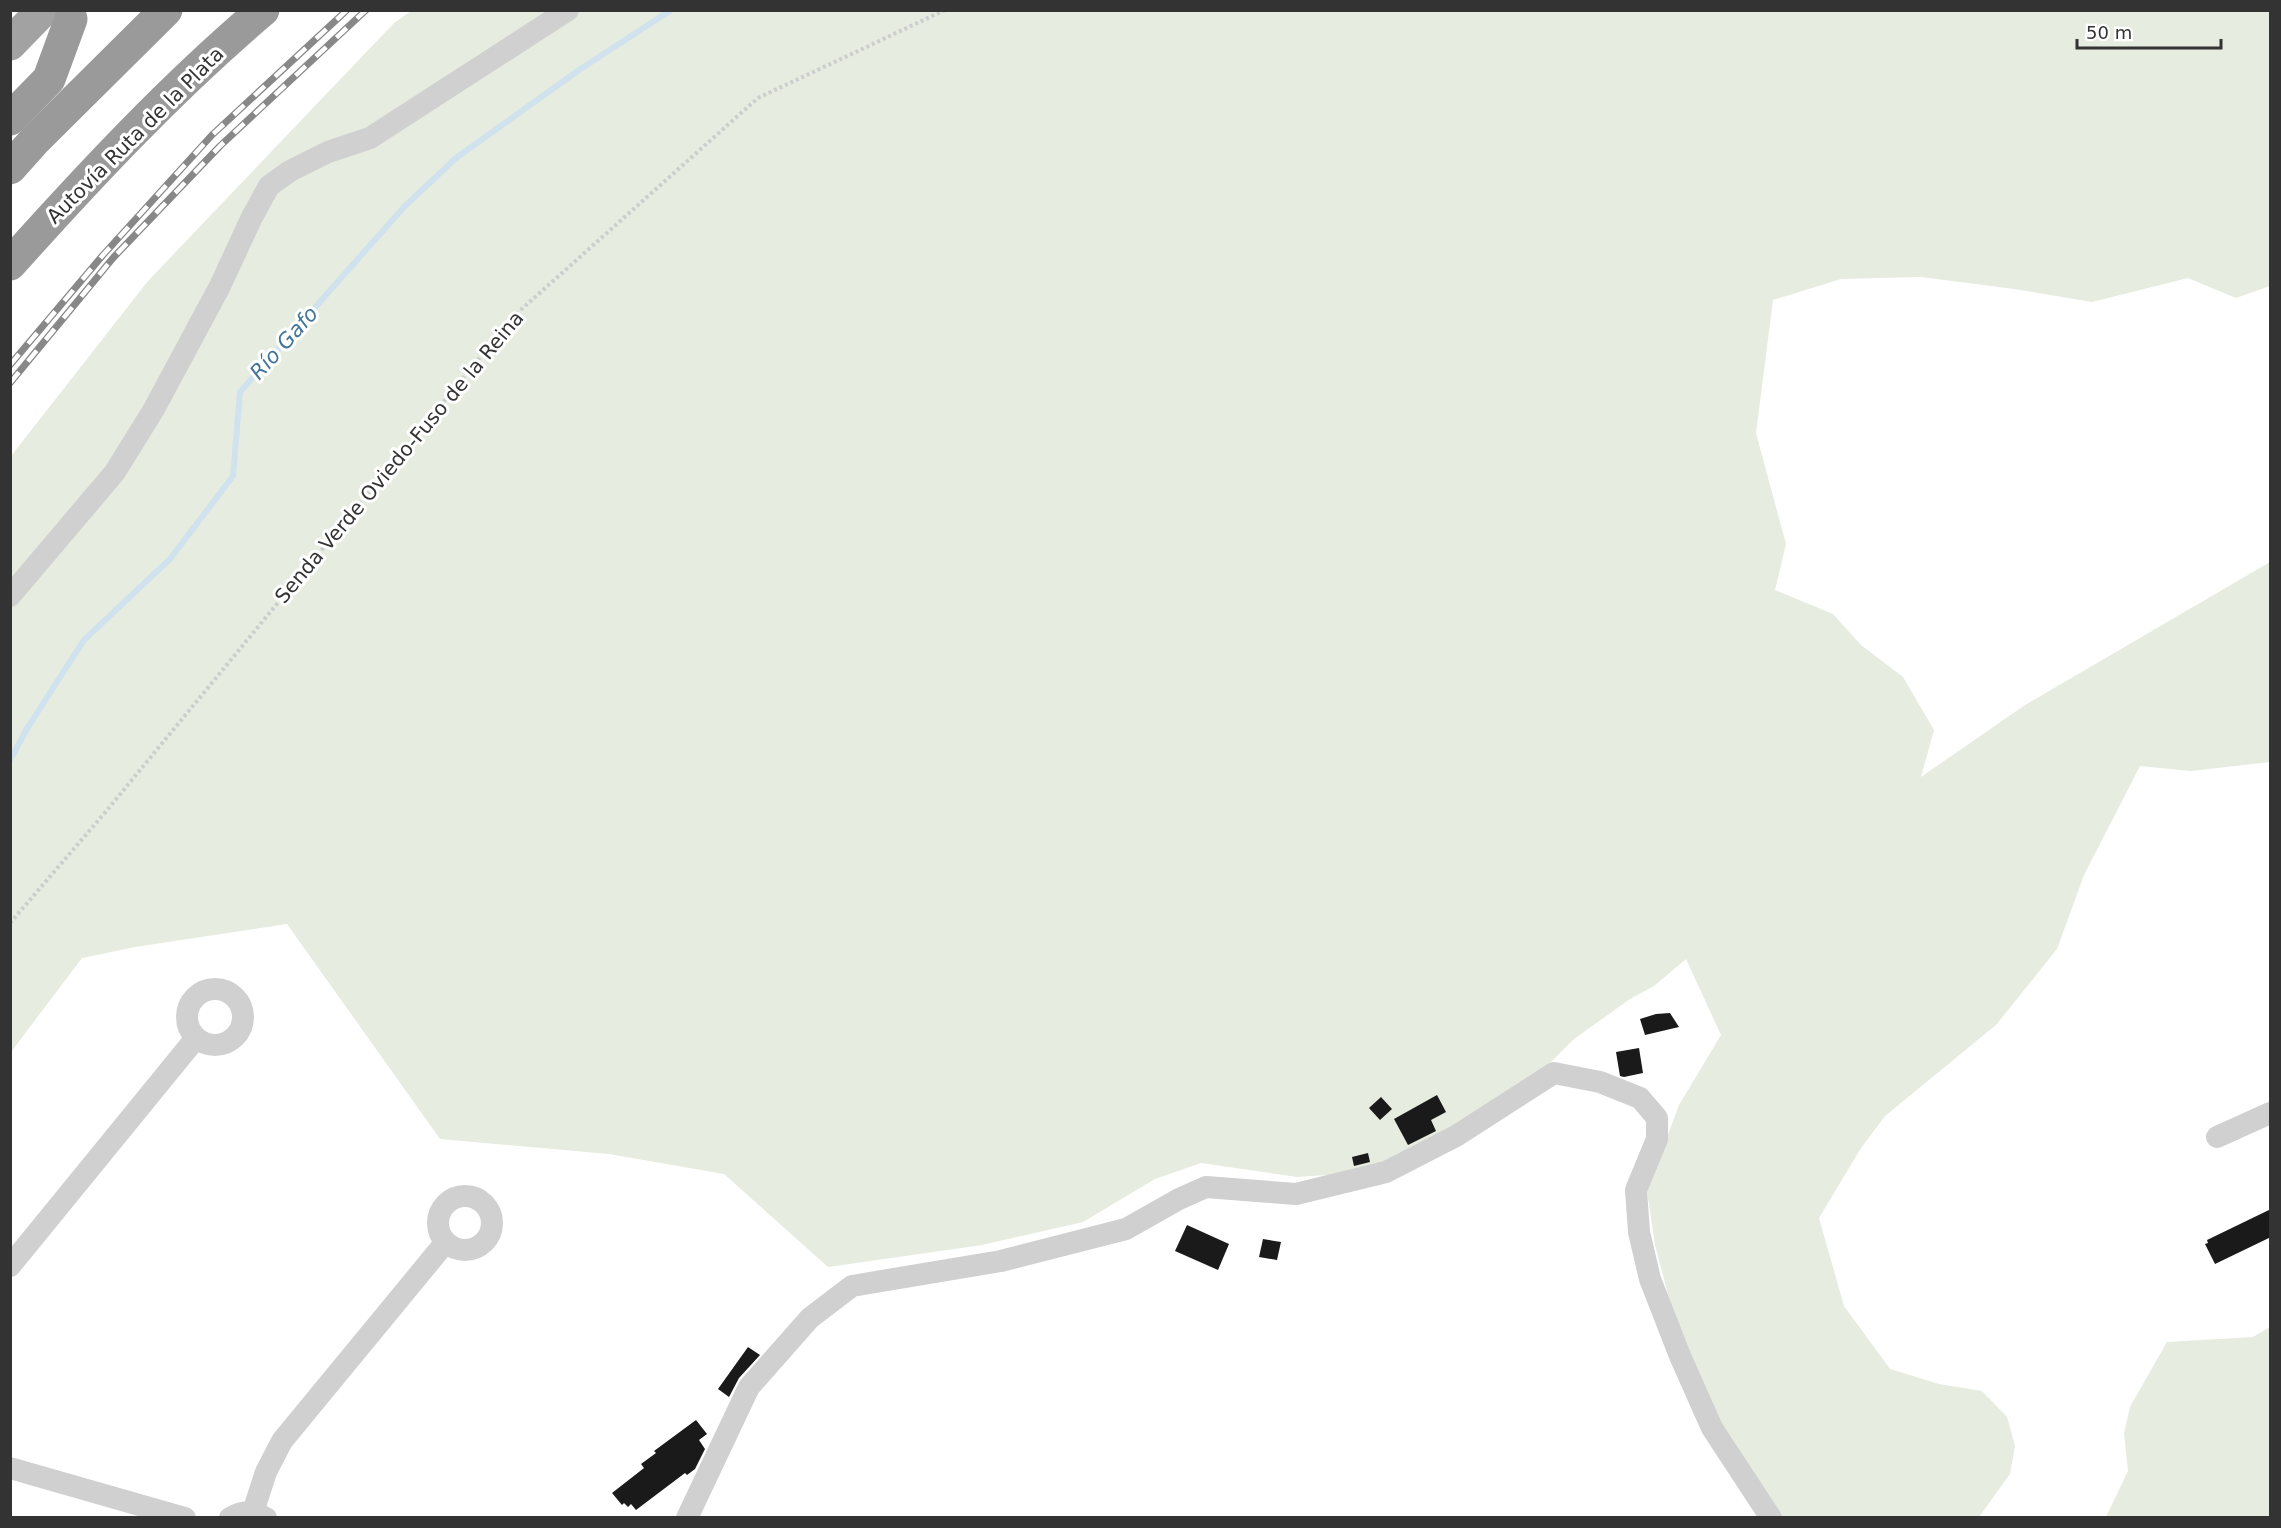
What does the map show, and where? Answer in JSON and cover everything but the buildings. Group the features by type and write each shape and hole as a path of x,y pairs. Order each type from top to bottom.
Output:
{"highway":[{"path":"10,168 35,140 166,10"},
{"name":"Autovía Ruta de la Plata","path":"10,264 83,183 217,50 263,10"},
{"path":"10,119 49,80 32,27"}],"street":[{"path":"10,596 115,472 154,409 220,286 250,219 269,186 290,171 328,152 370,138 567,10"},
{"path":"10,1266 196,1038"},
{"path":"687,1518 749,1388 810,1318 852,1286 1001,1261 1126,1229 1179,1199 1206,1187 1296,1194 1386,1172 1456,1136 1554,1073 1600,1082 1640,1098 1658,1118 1657,1138 1636,1190 1639,1232 1650,1279 1712,1428 1771,1518"},
{"path":"2217,1137 2271,1113"},
{"path":"230,1518 241,1512 260,1515 266,1472 282,1441 445,1243"},
{"path":"10,1468 185,1518"}],"path":[{"name":"Senda Verde Oviedo-Fuso de la Reina","path":"10,923 111,806 516,314 758,98 945,10"}],"shaded area":[{"path":"411,11 2270,11 2270,286 2236,298 2188,278 2092,302 1921,277 1841,279 1773,300 1756,433 1786,544 1775,590 1833,614 1861,645 1903,677 1934,730 1921,777 2025,705 2270,562 2270,762 2191,771 2140,766 2084,875 2057,949 1996,1025 1885,1116 1861,1148 1819,1218 1844,1306 1890,1369 1939,1384 1982,1391 2007,1417 2015,1446 2010,1474 1979,1517 1780,1517 1716,1421 1670,1302 1655,1245 1647,1191 1679,1105 1721,1035 1686,959 1654,986 1630,999 1574,1039 1534,1079 1452,1135 1356,1173 1297,1177 1201,1163 1155,1179 1083,1222 982,1245 828,1267 724,1174 609,1154 440,1139 287,924 135,947 82,958 11,1052 11,456 148,281 394,23"},
{"path":"2270,1327 2270,1517 2106,1517 2128,1471 2124,1433 2130,1407 2167,1342 2253,1337"}],"waterway":[{"name":"Río Gafo","path":"10,760 28,727 84,640 170,559 233,476 240,392 404,207 456,158 579,70 671,10"}],"railway":[{"path":"10,365 103,255 212,135 347,10"},
{"path":"10,383 113,258 220,146 366,10"}]}
